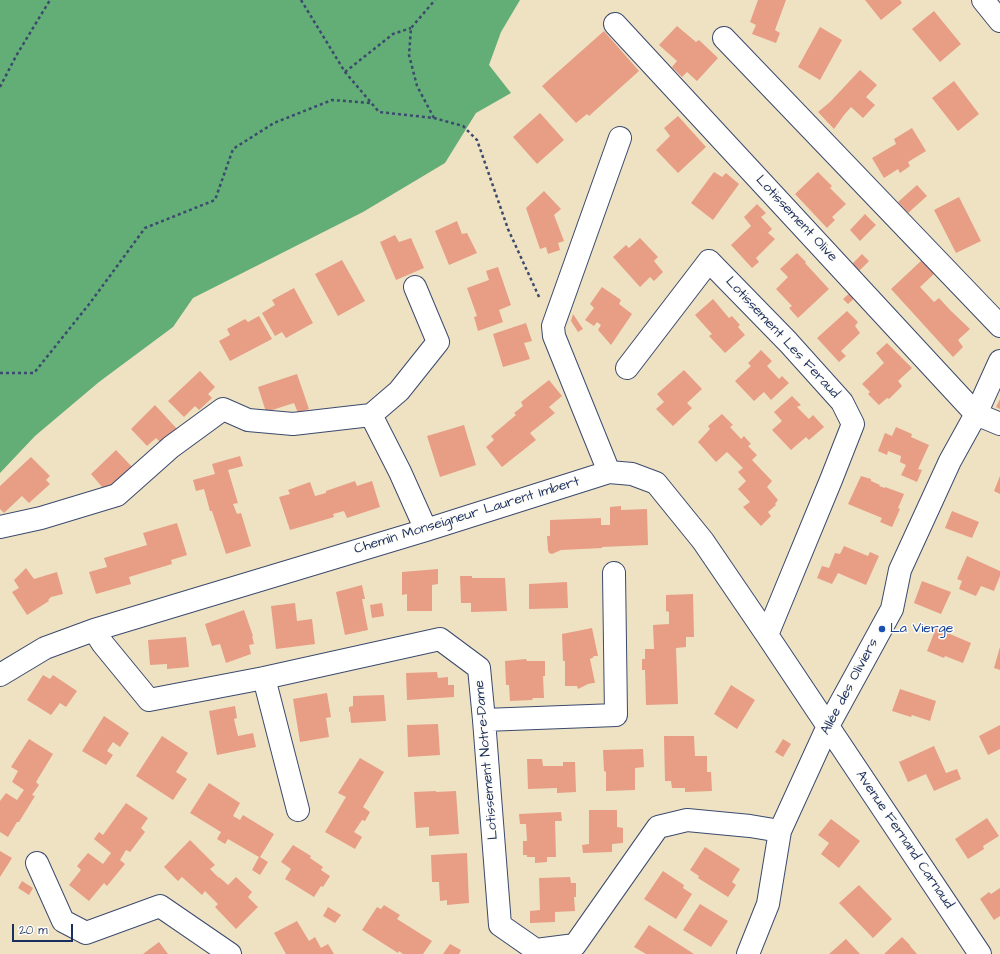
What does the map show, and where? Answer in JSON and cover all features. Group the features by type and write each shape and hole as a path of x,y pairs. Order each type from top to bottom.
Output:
{"street":[{"path":"983,0 1000,21"},
{"name":"Lotissement Olive","path":"615,24 976,414"},
{"path":"724,38 1000,326"},
{"path":"609,472 554,336 553,326 620,138"},
{"name":"Lotissement Les Feraud","path":"627,368 709,261 788,342 842,402 853,424 767,635"},
{"path":"0,527 41,518 117,495 171,447 222,409 248,420 294,424 370,415 399,391 438,342 414,287"},
{"name":"Allée des Oliviers","path":"748,954 768,904 780,831 828,726 892,609 900,570 950,461 976,414 1000,361"},
{"path":"976,414 1000,424"},
{"path":"370,415 400,472 426,530"},
{"name":"Chemin Monseigneur Laurent Imbert","path":"0,674 45,648 98,637 609,472 632,474 656,483 703,542 828,726"},
{"path":"484,720 616,715 614,573"},
{"name":"Lotissement Notre-Dame","path":"98,637 149,700 264,678 440,639 479,668 500,925 536,950 574,945 658,827 687,820 750,826 780,831"},
{"path":"264,678 298,810"},
{"name":"Avenue Fernand Carnaud","path":"828,726 980,954"},
{"path":"36,863 62,921 86,933 160,906 230,954"}],"path":[{"path":"0,87 16,56 50,0"},
{"path":"301,0 345,72 379,112 434,118 462,126 477,140 508,229 553,326"},
{"path":"434,118 417,86 409,55 412,28 435,0"},
{"path":"345,72 393,34 412,28"},
{"path":"0,373 34,373 90,303 145,228 215,200 233,149 274,123 332,100 371,103"}],"green space":[{"path":"0,0 520,0 501,32 489,65 511,93 476,113 445,163 363,212 193,298 173,327 99,382 35,436 0,473"}],"building":[{"path":"758,0 786,0 775,30 780,33 776,43 752,34 756,25 750,22"},
{"path":"865,0 900,0 902,3 881,20"},
{"path":"934,11 961,44 940,62 912,29"},
{"path":"677,26 696,42 699,40 718,58 697,81 687,72 682,77 672,67 677,61 659,45"},
{"path":"820,27 842,40 820,80 798,67"},
{"path":"604,31 639,71 589,116 587,114 576,123 542,86"},
{"path":"860,70 877,85 866,97 875,105 863,118 851,107 834,129 818,112 830,102"},
{"path":"954,81 979,114 958,131 932,98"},
{"path":"540,113 564,140 537,164 513,137"},
{"path":"678,116 706,147 678,173 656,150 670,136 664,128"},
{"path":"912,128 926,151 908,162 910,166 900,173 898,169 884,178 872,158 896,144 894,139"},
{"path":"714,172 722,177 726,173 739,184 713,220 691,203"},
{"path":"818,172 832,186 830,188 846,204 832,217 835,220 827,228 795,194"},
{"path":"917,185 927,196 908,213 898,202"},
{"path":"544,191 561,209 554,215 564,241 558,243 560,250 548,254 546,247 540,249 526,208"},
{"path":"959,197 981,241 956,253 934,210"},
{"path":"757,204 766,213 761,217 772,229 768,233 775,239 756,258 759,262 752,268 731,245 751,226 744,217"},
{"path":"865,214 876,225 860,241 850,230"},
{"path":"457,221 462,234 467,233 477,253 449,265 435,231"},
{"path":"395,235 399,242 411,238 424,268 396,280 380,242"},
{"path":"640,238 658,257 654,261 663,272 654,281 650,277 640,287 613,257 626,245 629,248"},
{"path":"797,253 829,289 798,318 789,308 792,306 776,289 788,277 780,269"},
{"path":"862,254 869,261 857,273 850,266"},
{"path":"342,260 365,301 338,316 315,274"},
{"path":"922,260 935,273 920,287 934,302 939,298 970,329 958,340 963,347 953,357 891,289"},
{"path":"498,267 511,305 499,310 503,322 478,331 474,317 477,316 467,288 489,280 486,271"},
{"path":"602,287 621,300 619,304 632,314 611,345 598,330 601,325 597,322 594,326 585,320 594,308 590,304"},
{"path":"294,288 313,323 286,338 282,332 275,336 262,313 275,305 272,300"},
{"path":"852,291 857,296 848,304 843,299"},
{"path":"713,299 729,318 732,316 740,325 738,327 745,335 725,353 709,336 712,334 695,315"},
{"path":"847,311 858,322 855,326 860,333 841,351 846,356 839,362 817,338"},
{"path":"573,314 583,329 578,332 571,321"},
{"path":"259,316 272,339 230,361 219,341 230,335 227,329 245,319 248,322"},
{"path":"526,323 532,341 524,343 530,359 503,367 493,334"},
{"path":"887,343 912,368 898,381 902,386 889,399 887,398 879,405 868,394 870,392 862,384 884,363 876,353"},
{"path":"761,350 772,361 767,366 779,379 782,376 789,383 771,400 764,392 754,401 735,381 751,366 748,363"},
{"path":"684,370 702,389 687,403 692,408 673,426 656,409 664,402 657,394"},
{"path":"200,371 215,387 208,394 212,398 199,410 195,406 184,417 168,401"},
{"path":"297,374 309,409 298,413 294,403 266,412 258,387"},
{"path":"549,380 562,396 549,407 555,413 530,433 536,440 502,467 486,447 494,440 491,436 516,415 514,413 523,406 521,402"},
{"path":"792,396 801,405 797,407 809,419 813,415 824,427 809,440 806,437 791,450 772,430 782,421 774,412"},
{"path":"1000,399 1000,409 996,407"},
{"path":"155,405 178,430 162,444 156,438 147,446 131,429"},
{"path":"722,414 733,425 730,427 741,439 744,436 751,444 748,446 757,455 752,460 772,481 767,487 778,500 775,504 776,505 768,512 771,516 761,526 743,507 750,502 738,489 746,481 738,472 743,468 727,452 716,462 698,442 710,429 708,426"},
{"path":"464,425 476,465 440,477 427,436"},
{"path":"896,427 912,434 911,437 929,445 918,469 922,470 917,482 901,475 906,465 900,462 901,456 888,451 887,455 878,451 885,433 892,436"},
{"path":"116,450 135,470 109,495 91,474"},
{"path":"240,456 243,466 228,470 238,503 233,504 237,514 241,513 251,546 226,554 212,511 210,511 204,489 196,491 193,480 215,474 212,464"},
{"path":"31,457 50,476 46,480 50,484 29,503 22,496 4,513 0,509 0,486"},
{"path":"861,476 871,479 871,481 880,485 879,486 904,494 898,508 900,509 892,527 880,522 882,518 848,504"},
{"path":"1000,476 1000,494 994,491"},
{"path":"355,481 357,486 372,481 380,507 347,518 344,511 333,514 334,517 290,530 279,497 290,494 288,490 310,482 315,496"},
{"path":"621,506 621,510 647,509 648,545 561,550 552,554 549,553 547,536 550,536 550,520 601,518 601,525 610,525 610,507"},
{"path":"952,511 979,522 972,538 945,528"},
{"path":"177,523 187,555 171,560 172,564 129,577 131,584 96,594 89,572 107,567 104,558 147,545 143,533"},
{"path":"844,546 868,556 870,552 879,556 866,585 838,573 832,584 817,578 822,566 829,568 835,553 840,554"},
{"path":"967,556 1000,571 1000,576 994,591 981,586 976,596 959,589 962,581 957,579"},
{"path":"26,568 34,579 57,572 63,594 51,597 48,600 49,601 27,615 12,592 19,588 14,580"},
{"path":"438,569 438,584 432,585 432,611 407,611 407,594 402,595 402,572"},
{"path":"460,576 472,576 472,578 505,578 507,611 471,612 471,603 461,603"},
{"path":"922,581 951,592 941,614 914,603"},
{"path":"567,582 568,608 529,609 529,584"},
{"path":"362,585 365,599 362,599 368,630 345,635 336,592"},
{"path":"693,594 694,637 686,637 686,647 676,648 678,704 646,705 645,670 642,670 642,659 645,659 645,649 654,649 653,625 669,624 669,612 666,611 666,595"},
{"path":"295,603 297,621 312,619 315,644 276,649 271,606"},
{"path":"382,603 384,616 372,618 370,605"},
{"path":"244,610 253,636 254,644 249,645 251,654 226,663 220,644 212,646 205,624"},
{"path":"592,628 598,656 593,656 594,657 590,659 595,683 588,684 578,689 577,686 565,686 565,661 563,661 562,634"},
{"path":"936,628 971,643 963,663 945,656 944,658 927,651"},
{"path":"186,637 189,667 167,669 167,664 150,665 148,640"},
{"path":"1000,647 1000,670 994,668"},
{"path":"526,659 527,661 545,661 545,676 543,676 544,698 510,701 509,685 506,685 505,661"},
{"path":"437,672 438,678 448,677 448,685 454,685 454,697 407,700 406,673"},
{"path":"43,675 50,679 53,675 77,691 66,707 60,703 51,715 27,700"},
{"path":"731,685 755,700 737,729 714,714"},
{"path":"900,689 936,701 930,721 912,715 911,717 892,711"},
{"path":"327,693 331,717 326,718 329,737 300,742 293,699"},
{"path":"384,695 386,721 351,723 349,707 353,706 353,696"},
{"path":"235,706 237,718 234,719 238,736 253,733 256,747 217,755 209,711"},
{"path":"104,716 129,733 120,747 113,742 107,751 113,755 106,765 82,751"},
{"path":"438,724 440,755 408,757 407,725"},
{"path":"1000,725 1000,749 988,755 979,736"},
{"path":"162,736 188,753 176,772 187,779 173,800 136,776"},
{"path":"664,736 694,736 695,756 707,756 707,772 711,772 712,791 685,792 685,788 672,788 671,781 665,781"},
{"path":"29,739 53,754 36,782 39,785 32,795 35,796 8,837 0,832 0,801 6,793 17,800 24,790 12,782 18,771 11,767"},
{"path":"783,739 791,744 783,757 775,752"},
{"path":"934,746 946,773 957,769 961,779 934,791 926,774 908,782 899,762"},
{"path":"643,749 644,767 635,768 635,790 606,791 606,772 604,771 603,750"},
{"path":"360,758 384,772 363,807 370,812 365,821 362,820 354,832 362,837 355,849 325,832 346,797 338,793"},
{"path":"527,759 542,759 543,766 563,766 563,762 575,762 576,792 557,793 557,788 528,789"},
{"path":"209,783 240,803 233,816 240,820 243,815 274,834 260,857 268,862 260,875 252,870 259,857 228,839 225,844 217,839 221,832 190,813"},
{"path":"456,791 459,834 429,836 429,827 416,828 414,792"},
{"path":"126,803 148,818 141,828 145,832 130,852 126,850 120,860 125,864 107,886 104,883 89,901 69,885 81,870 77,866 88,853 103,864 111,853 94,839 99,832 103,835"},
{"path":"589,810 617,810 617,827 623,828 623,843 612,844 612,852 583,853 582,845 589,844"},
{"path":"561,812 562,821 555,821 556,857 547,857 547,862 535,863 535,857 527,857 527,855 523,855 523,841 527,841 526,824 520,824 519,814"},
{"path":"987,818 999,836 983,846 984,849 968,859 955,839"},
{"path":"831,819 860,841 839,868 821,854 829,843 818,835"},
{"path":"190,840 215,865 210,869 219,878 228,885 236,877 252,892 248,897 258,907 236,929 215,907 218,904 205,891 202,895 182,877 178,881 164,867"},
{"path":"293,845 311,856 310,858 323,867 321,870 330,876 314,897 285,879 291,869 281,862"},
{"path":"705,847 740,869 732,882 736,885 728,897 698,878 699,876 690,870"},
{"path":"0,851 12,858 0,877"},
{"path":"467,853 469,903 447,905 447,900 440,901 439,882 432,882 431,855"},
{"path":"663,871 684,885 683,888 692,894 676,919 644,899"},
{"path":"570,877 571,883 576,883 576,897 574,897 575,911 555,912 555,922 530,923 530,911 540,910 539,878"},
{"path":"22,881 33,888 29,895 18,888"},
{"path":"859,885 892,919 873,938 839,903"},
{"path":"1000,888 1000,916 994,920 980,899 989,892 991,894"},
{"path":"700,904 728,921 711,947 683,930"},
{"path":"384,905 400,915 397,919 432,941 423,954 403,954 399,951 398,953 362,930 377,907 381,909"},
{"path":"328,907 341,915 335,923 323,916"},
{"path":"297,921 309,941 315,937 321,948 328,944 334,954 286,954 274,933"},
{"path":"649,925 694,954 646,954 634,947"},
{"path":"902,937 917,954 884,954"},
{"path":"846,939 860,954 829,954"},
{"path":"159,942 168,954 143,954"},
{"path":"450,944 461,950 459,954 443,954"}],"place":[{"name":"La Vierge","path":"882,629"}]}
